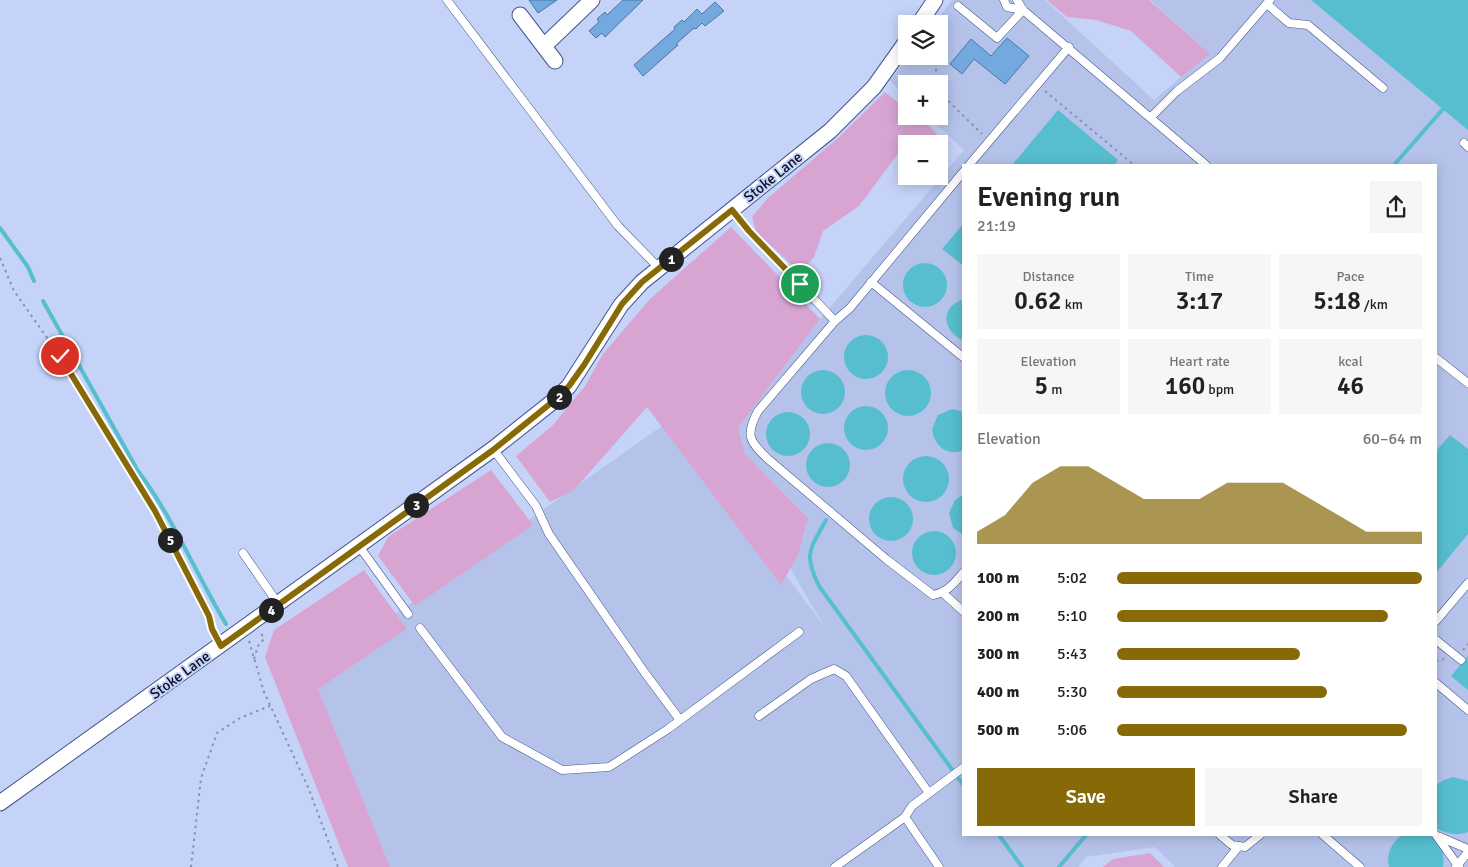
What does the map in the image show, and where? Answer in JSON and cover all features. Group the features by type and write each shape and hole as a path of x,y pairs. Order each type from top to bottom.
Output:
{"street":[{"path":"544,46 592,0"},
{"path":"925,15 935,0"},
{"path":"520,15 555,61"},
{"name":"Stoke Lane","path":"0,803 493,450 556,399 569,386 622,304 642,282 850,112 874,87 898,53"}],"lane":[{"path":"447,0 618,226 659,268"},
{"path":"1004,0 1007,7 1023,10"},
{"path":"1018,0 1023,10 1205,164"},
{"path":"1150,118 1177,91 1220,58 1268,2 1289,23 1308,25 1383,88"},
{"path":"958,6 997,38 1023,10"},
{"path":"970,164 1069,47"},
{"path":"962,173 850,308 835,321 758,411 751,424 750,435 753,445 886,559 933,595 943,593 962,574"},
{"path":"732,210 749,231 835,321"},
{"path":"871,282 962,356"},
{"path":"1437,359 1468,383"},
{"path":"493,450 536,506 549,534 680,720"},
{"path":"359,546 408,614"},
{"path":"243,553 279,604"},
{"path":"1437,620 1468,583"},
{"path":"943,593 962,610"},
{"path":"420,628 502,737 562,770 610,767 680,720 799,632"},
{"path":"1437,641 1460,660"},
{"path":"759,716 811,679 834,669 846,676 929,793"},
{"path":"1437,685 1468,710"},
{"path":"835,867 905,817 912,806 962,768"},
{"path":"905,817 939,867"},
{"path":"1221,836 1232,845 1245,847 1259,836"},
{"path":"1324,836 1360,867"},
{"path":"1438,836 1468,851 1457,866 1438,836"},
{"path":"1222,867 1239,846"}],"path":[{"path":"1031,92 1042,89 1133,164"},
{"path":"948,101 989,141"},
{"path":"0,258 14,291 60,356 155,511 209,616 212,629 221,646"},
{"path":"250,625 264,639 258,646 254,659"},
{"path":"250,625 254,659 270,706 308,787 338,867"},
{"path":"191,867 201,778 218,733 240,718 270,706"}],"shaded area":[{"path":"952,0 1045,0 1154,100 1209,53 1150,0 1468,0 1468,867 1175,867 1155,847 1086,857 1078,867 369,867 300,681 669,421 824,626 721,450 820,319 934,185 948,185 948,169 964,150 938,125 948,125 948,75 898,75 898,88 890,81 902,65 948,65 948,15 941,15"},
{"path":"1047,0 1149,0 1210,54 1181,77 1131,31 1096,20 1067,17"},
{"path":"1311,0 1468,0 1468,130"},
{"path":"885,92 898,103 898,125 927,125 937,135 898,135 898,154 859,206 823,231 814,257 801,273 756,232 752,217 768,198 838,138"},
{"path":"1058,110 1118,160 1115,164 1013,164"},
{"path":"962,225 962,264 942,249"},
{"path":"731,227 820,319 738,428 745,454 808,518 798,555 781,585 647,407 574,490 550,502 516,456 553,425 585,386 603,354 650,299"},
{"path":"921,263 929,263 941,269 947,285 941,301 929,307 921,307 909,301 903,289 903,281 909,269"},
{"path":"962,300 962,340 951,331 946,319 950,308"},
{"path":"870,335 882,341 887,348 887,366 882,373 875,378 862,379 854,376 847,369 844,353 847,345 854,338"},
{"path":"823,370 835,374 841,380 845,392 841,404 835,410 823,414 811,410 805,404 801,392 805,380 811,374"},
{"path":"908,370 921,374 927,380 931,393 927,406 921,412 908,416 895,412 889,406 885,393 889,380 895,374"},
{"path":"870,406 882,412 887,420 887,436 882,444 874,449 862,450 850,444 845,436 844,424 850,412 858,407"},
{"path":"952,409 962,412 962,451 947,451 935,440 932,429 938,415"},
{"path":"784,412 792,412 804,418 810,434 804,450 792,456 784,456 772,450 766,438 766,430 772,418"},
{"path":"1450,435 1468,449 1468,534 1437,572 1437,450"},
{"path":"828,443 840,447 846,453 850,465 846,477 840,483 828,487 816,483 810,477 806,465 810,453 816,447"},
{"path":"926,456 939,460 945,466 949,479 945,492 939,498 926,502 913,498 907,492 903,479 907,466 913,460"},
{"path":"491,470 533,525 415,606 378,556 388,537"},
{"path":"962,495 962,534 953,528 949,513 955,500"},
{"path":"887,497 895,497 907,503 913,519 907,535 895,541 887,541 875,535 869,523 869,515 875,503"},
{"path":"930,531 938,531 950,537 956,553 950,569 938,575 930,575 918,569 912,557 912,549 918,537"},
{"path":"364,570 407,629 318,689 390,867 348,867 265,657 274,630"},
{"path":"1468,656 1468,690 1451,676"},
{"path":"1453,777 1468,781 1468,832 1456,834 1437,828 1437,784"},
{"path":"1401,836 1434,837 1442,849 1443,867 1389,867 1390,849"},
{"path":"1150,853 1164,867 1103,867 1113,859"}],"building":[{"path":"529,0 557,0 538,13"},
{"path":"623,0 643,0 605,37 602,33 596,38 589,31 599,22 597,19 605,12 607,15"},
{"path":"715,2 724,11 705,26 702,23 696,29 694,28 643,76 634,65 675,29 674,27 682,20 684,22 697,9 702,14"},
{"path":"1007,38 1029,56 1005,84 974,59 962,74 950,64 971,39 991,56"}],"waterway":[{"path":"1395,164 1443,109"},
{"path":"0,228 28,267 34,281"},
{"path":"43,301 138,471 174,527 226,624"},
{"path":"826,520 810,552 811,566 819,586 962,783"},
{"path":"1000,836 1022,867"},
{"path":"1059,867 1085,836"}],"route":[{"path":"60,356 155,511 209,616 212,629 221,646 493,450 556,399 569,386 584,365 622,304 642,282 732,210 749,231 800,284"}]}
